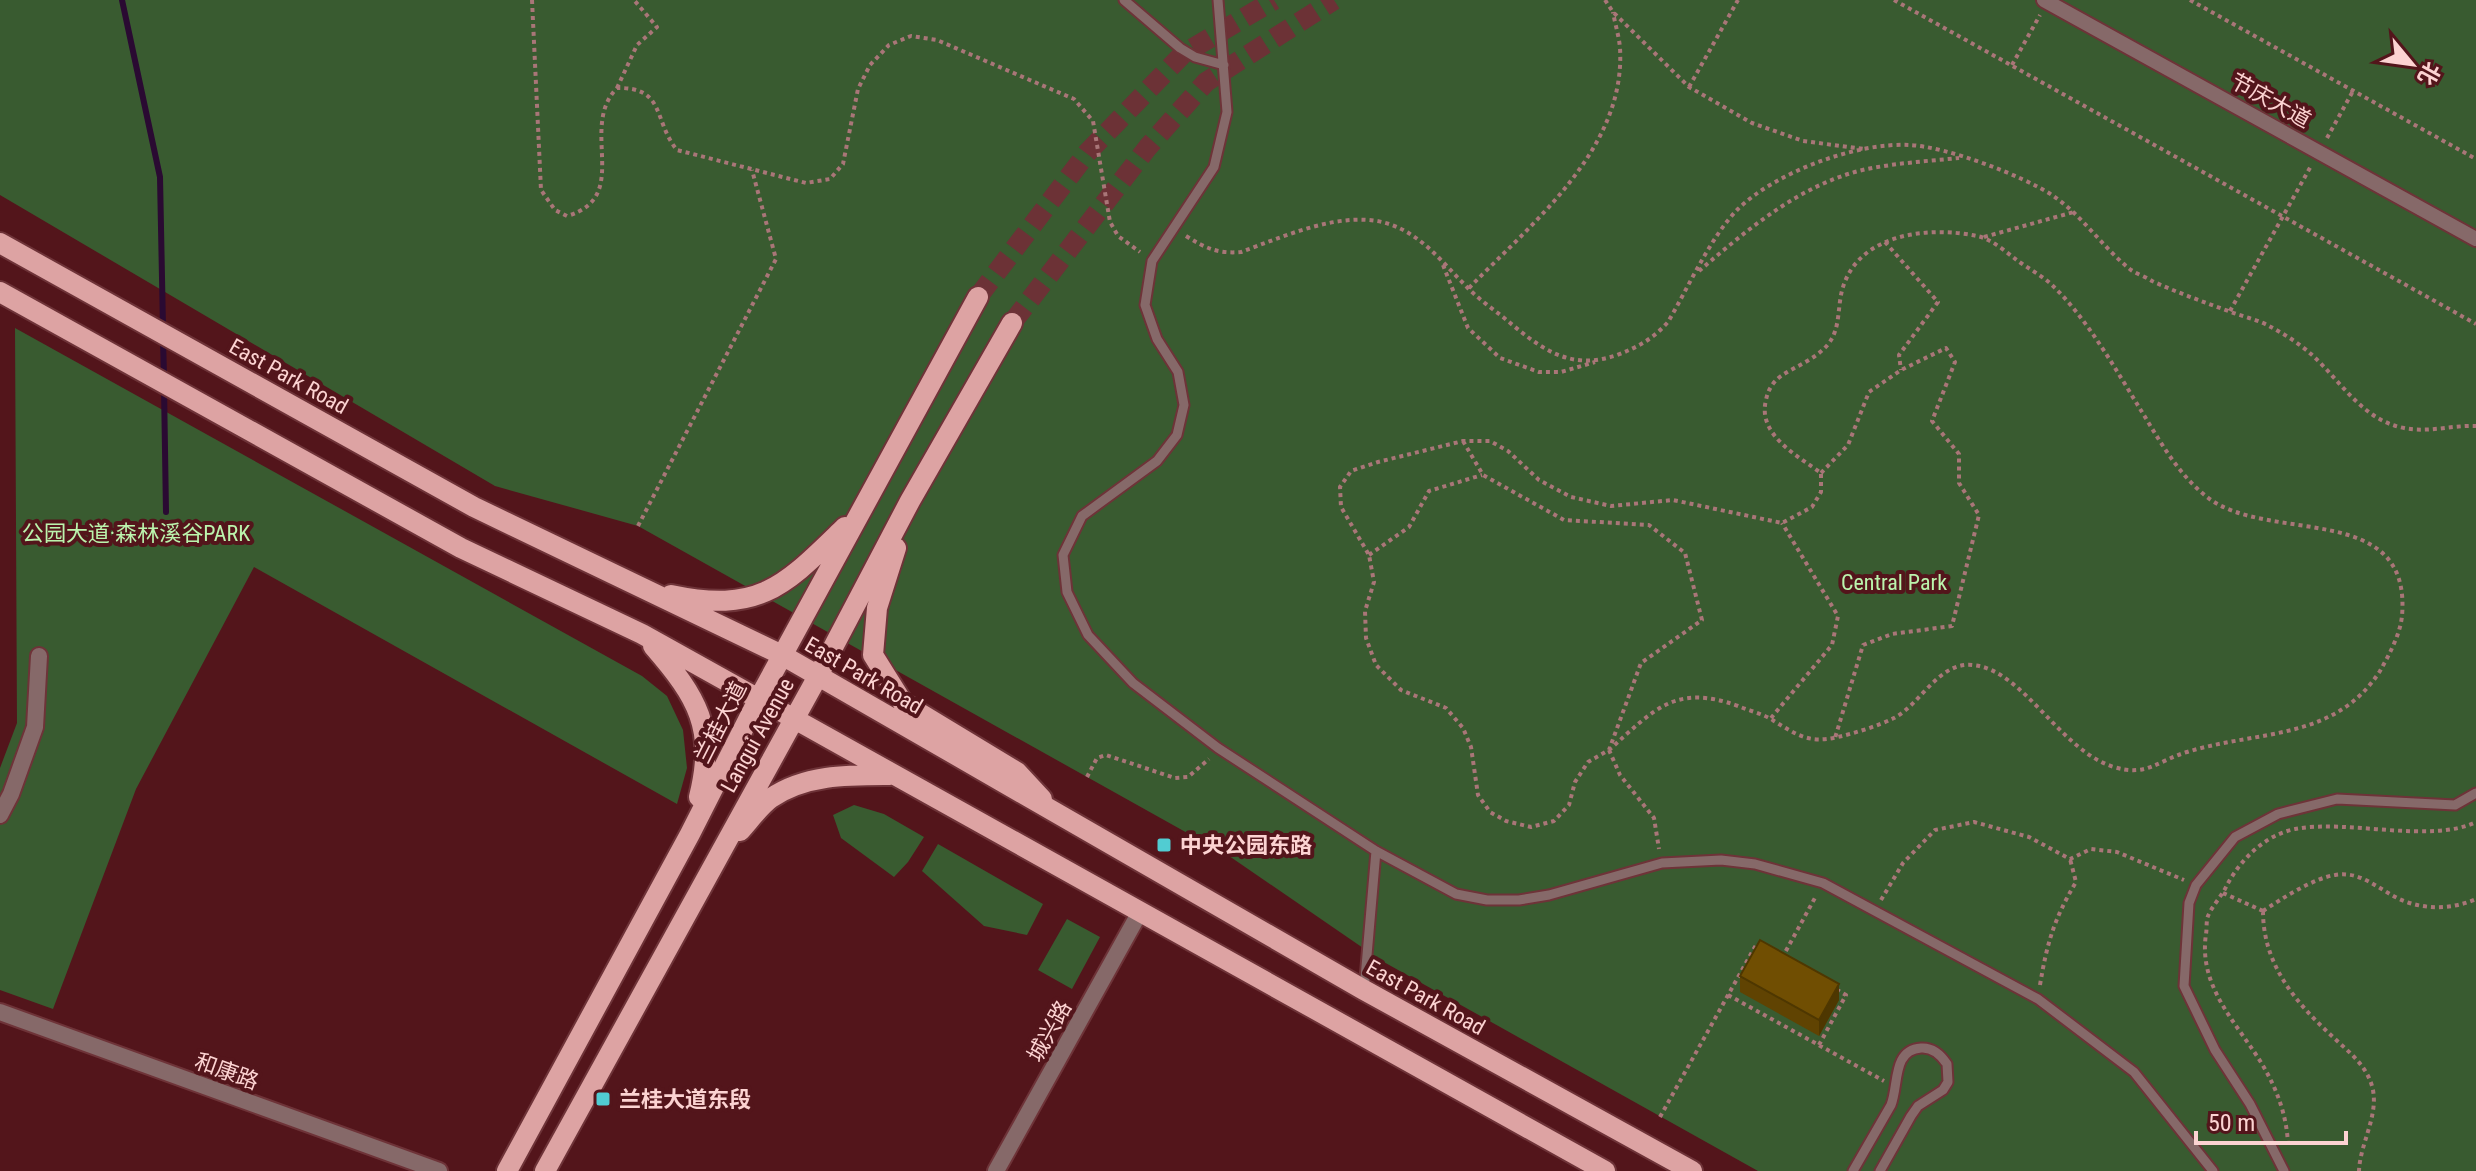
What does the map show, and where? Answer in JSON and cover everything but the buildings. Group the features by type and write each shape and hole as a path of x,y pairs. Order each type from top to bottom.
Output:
{"main road":[{"name":"East Park Road","path":"0,243 474,507 782,655 1364,990 1692,1171"},
{"path":"0,292 461,548 642,634 1605,1171"},
{"name":"兰桂大道","path":"507,1171 690,834 782,655 978,297"},
{"name":"Langui Avenue","path":"545,1171 818,676 910,501 1012,323"},
{"path":"910,501 877,608 873,655 903,703 1017,772 1055,813"},
{"path":"639,588 688,599 754,599 793,577 859,513"},
{"path":"642,634 684,682 704,726 706,767 690,834"},
{"path":"718,854 771,798 810,780 846,775 892,775"}],"street":[{"name":"节庆大道","path":"2046,1 2476,239"},
{"path":"0,815 11,794 35,727 39,656"},
{"name":"城兴路","path":"996,1171 1140,912"},
{"name":"和康路","path":"0,1012 439,1171"}],"lane":[{"path":"1124,0 1180,48 1195,57 1224,65"},
{"path":"1218,0 1227,112 1214,167 1152,261 1145,305 1157,339 1178,372 1184,405 1177,435 1157,461 1082,516 1063,555 1067,592 1088,635 1133,683 1218,748 1376,851 1456,894 1487,900 1519,900 1549,895 1662,863 1721,860 1755,864 1823,883 2038,999 2134,1072 2213,1171"},
{"path":"2284,1171 2250,1104 2215,1050 2184,986 2189,903 2196,885 2235,837 2278,814 2337,799 2455,805 2476,793"},
{"path":"1364,990 1376,851"},
{"path":"1853,1171 1891,1105 1897,1088 1899,1063 1910,1051 1927,1048 1942,1056 1947,1064 1948,1082 1943,1090 1918,1106 1880,1171"}],"path":[{"path":"532,0 541,190 555,210 567,216 581,212 594,203 601,186 602,114 607,98 617,88 637,45 657,27 634,0"},
{"path":"1605,0 1613,12 1689,87 1752,123 1803,141 1866,149"},
{"path":"1689,87 1738,0"},
{"path":"1894,0 2476,324"},
{"path":"2190,0 2476,159"},
{"path":"2012,65 2046,1"},
{"path":"1468,289 1574,180 1591,156 1605,125 1619,69 1620,48 1613,12"},
{"path":"617,88 635,87 648,94 657,106 667,137 677,150 806,183 830,179 843,164 858,89 870,65 889,45 911,36 937,40 1074,99 1093,121 1110,222 1118,236 1152,261"},
{"path":"2230,311 2353,91"},
{"path":"1442,261 1468,328 1500,358 1539,372 1561,372 1631,350 1657,335 1668,322 1719,231 1762,189 1790,172 1866,149 1910,145 1962,157 2022,179 2075,212 2132,271 2178,293 2268,326 2309,352 2367,412 2384,423 2428,430 2476,426"},
{"path":"1697,273 1761,220 1826,183 1865,170 1962,157"},
{"path":"638,526 776,259 752,169"},
{"path":"1821,473 1778,441 1768,427 1764,410 1774,381 1827,347 1837,329 1839,302 1845,281 1856,262 1884,242 1923,232 1984,237 2075,212"},
{"path":"1174,228 1209,250 1225,253 1241,252 1342,220 1366,219 1390,224 1429,247 1468,289 1539,347 1565,358 1598,361"},
{"path":"1835,738 1863,645 1892,634 1952,626 1979,515 1959,483 1959,454 1932,421 1955,362 1946,348 1901,370 1869,392 1848,445 1821,473 1821,492 1812,507 1782,523 1673,500 1611,506 1571,497 1539,480 1508,451 1490,441 1463,441 1351,471 1340,487 1341,507 1369,555 1374,582 1365,611 1366,638 1376,665 1401,690 1446,708 1463,728 1471,747 1478,795 1490,812 1506,821 1531,827 1554,821 1569,805 1575,782 1588,762 1609,750 1648,714 1669,702 1693,696 1720,700 1771,718 1795,736 1835,738 1894,718 1947,671 1967,663 1986,668 2013,685 2083,753 2109,766 2139,773 2187,752 2302,728 2343,711 2370,687 2389,655 2402,620 2401,589 2389,560 2364,538 2333,530 2243,517 2210,499 2177,468 2098,341 2051,284 1984,237"},
{"path":"1884,242 1938,302 1899,355 1901,370"},
{"path":"1463,441 1483,475 1564,520 1649,525 1685,553 1702,620 1641,663 1609,750 1620,775 1654,818 1662,863"},
{"path":"1369,555 1409,527 1429,491 1483,475"},
{"path":"1771,718 1832,645 1838,616 1782,523"},
{"path":"1087,777 1097,758 1106,755 1175,778 1188,777 1199,770 1218,748"},
{"path":"1874,913 1903,863 1935,830 1974,822 2029,837 2070,859 2076,882 2061,907 2048,940 2038,999"},
{"path":"2289,1155 2284,1114 2274,1088 2262,1064 2219,1002 2208,976 2204,948 2208,916 2236,868 2260,845 2284,831 2310,826 2445,831 2476,822"},
{"path":"2070,859 2091,849 2117,852 2196,885"},
{"path":"2263,911 2323,878 2338,874 2360,877 2404,901 2430,907 2454,908 2476,899"},
{"path":"1781,959 1823,883"},
{"path":"2223,893 2263,911"},
{"path":"2263,911 2266,941 2284,982 2300,1006 2366,1070 2373,1088 2374,1104 2359,1171"},
{"path":"1660,1117 1756,945 1769,952"},
{"path":"1819,1045 1846,995 1833,988"},
{"path":"1728,995 1897,1088"}],"green space":[{"name":"Central Park","path":"0,0 2476,0 2476,1171 1758,1171 1382,961 1232,858 638,526 495,486 0,195"},
{"name":"公园大道·森林溪谷PARK","path":"15,328 642,676 667,696 683,730 687,768 677,804 254,567 136,789 53,1009 0,990 0,768 17,723"},
{"path":"854,805 884,814 924,837 894,877 841,838 833,815"},
{"path":"938,844 1043,904 1027,935 984,926 922,871"},
{"path":"1067,919 1100,937 1072,989 1038,970"}],"waterway":[{"path":"122,0 160,177 163,328"},
{"path":"163,339 164,376"},
{"path":"164,387 166,512"}],"tunnel":[{"path":"978,297 1087,153 1183,54 1274,0"},
{"path":"1012,323 1148,147 1206,82 1334,0"}],"place":[{"name":"中央公园东路","path":"1164,845"},
{"name":"兰桂大道东段","path":"603,1099"}]}
